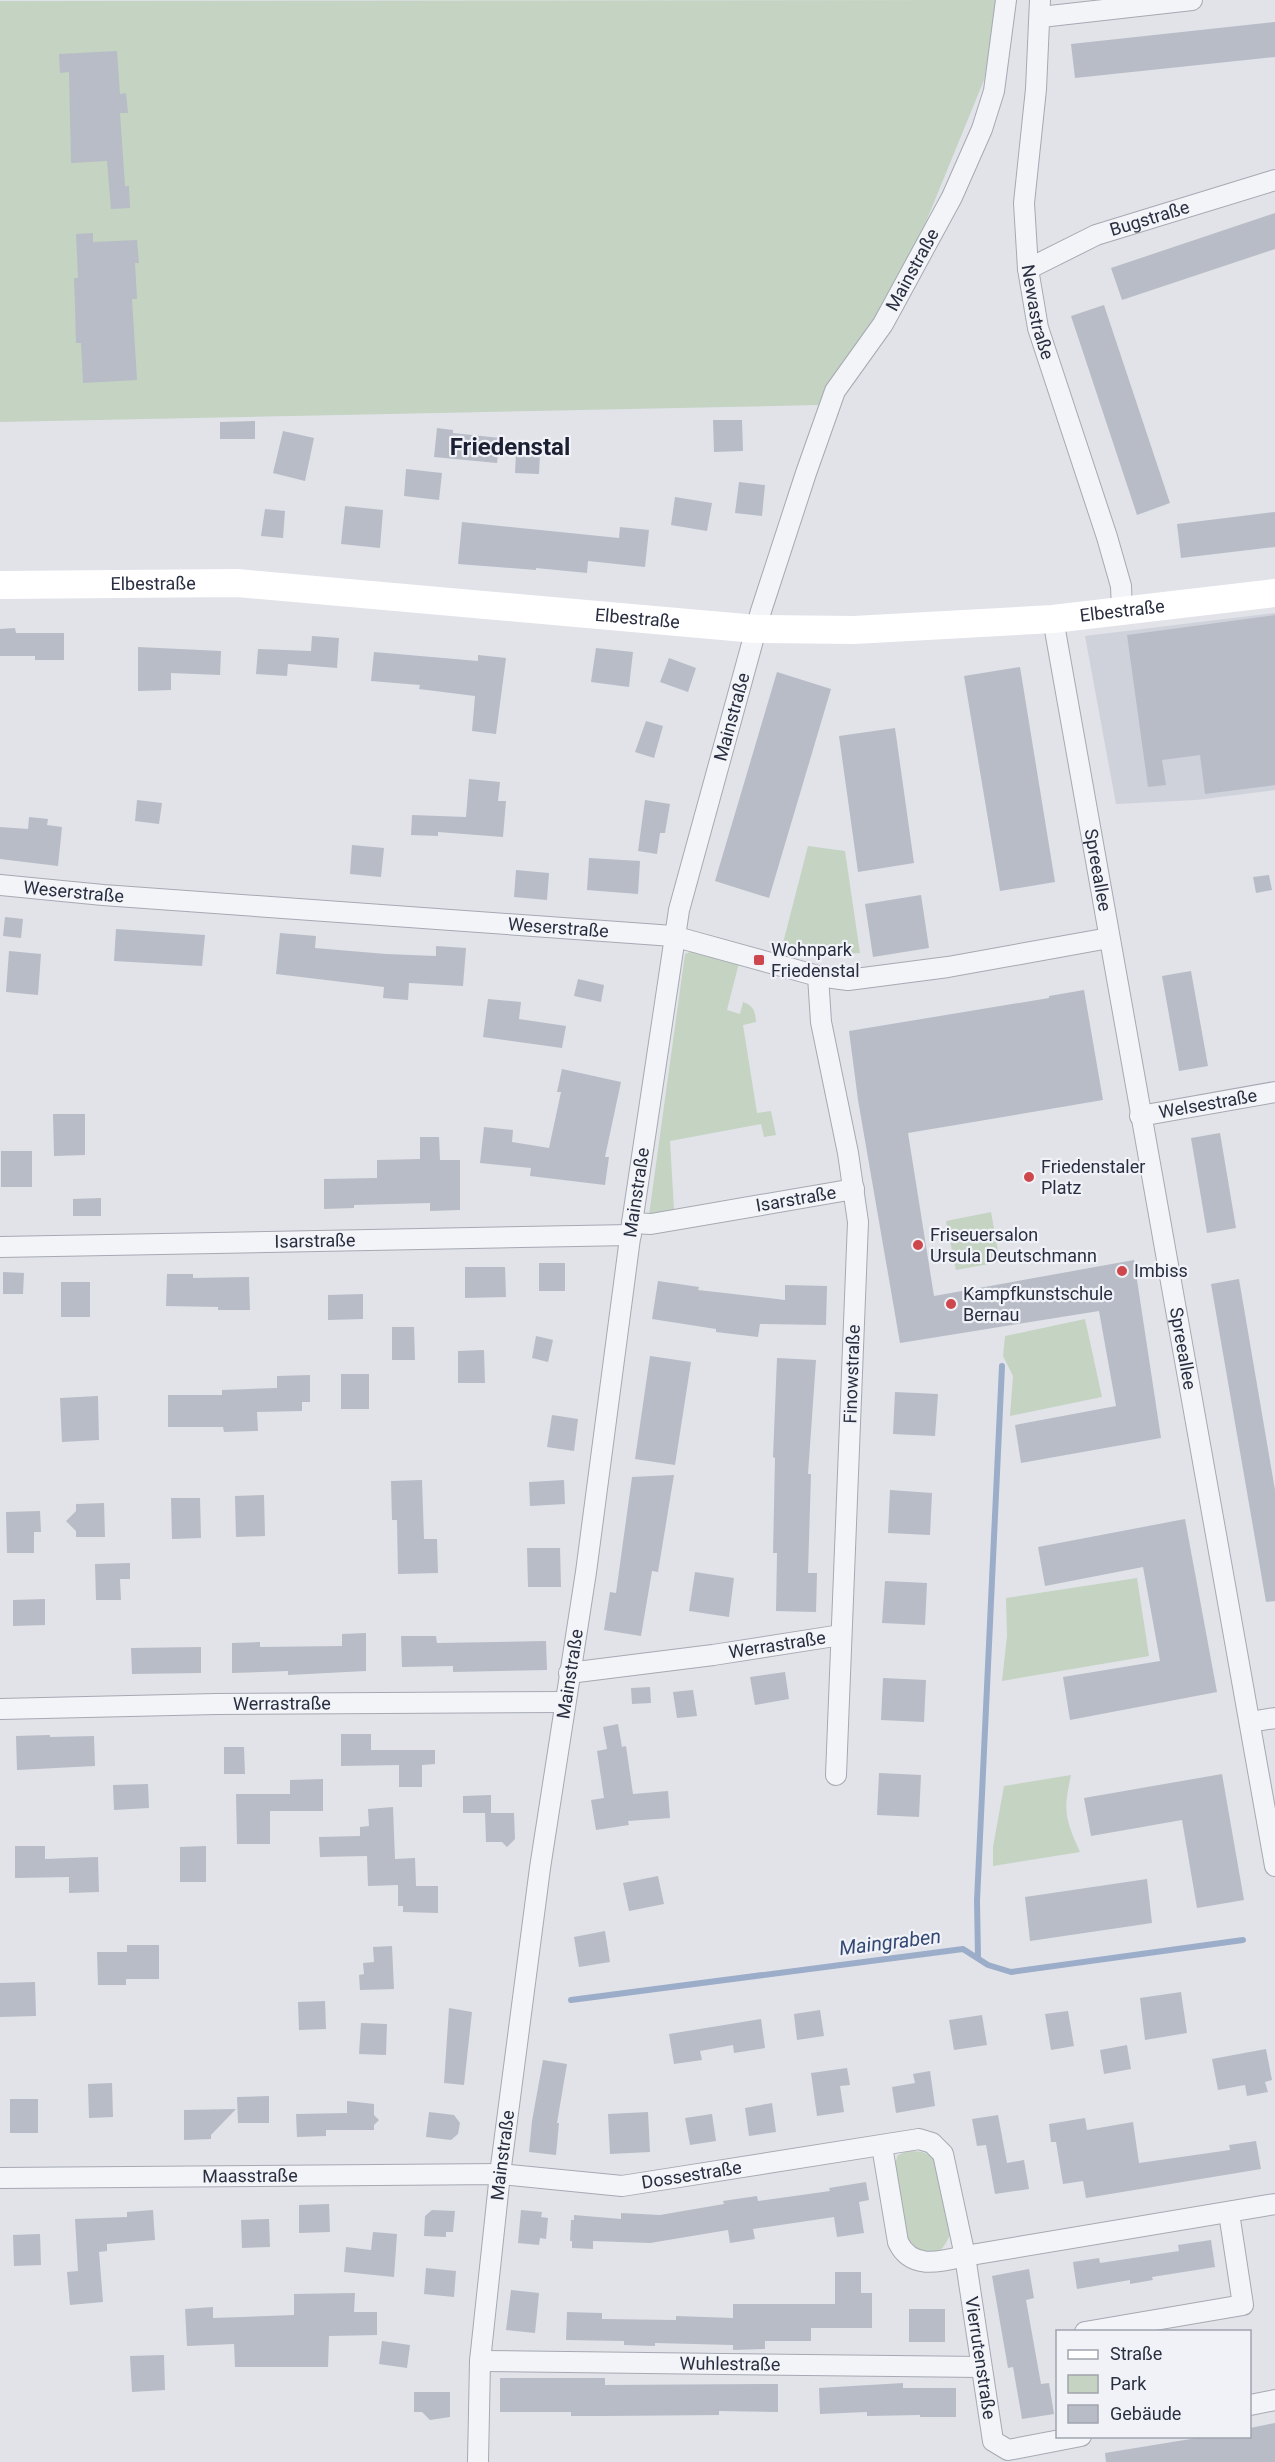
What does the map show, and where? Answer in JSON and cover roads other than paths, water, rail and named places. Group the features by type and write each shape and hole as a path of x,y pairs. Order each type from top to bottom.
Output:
{"street":[{"name":"Mainstraße","path":"478,2452 480,2361 500,2174 540,1868 594,1512 673,936 756,629 806,473 835,392 883,324 952,197 982,129 994,91 1006,0"},
{"path":"1041,9 1192,0"},
{"name":"Newastraße","path":"1041,9 1024,203 1028,269 1038,328 1107,537 1121,586 1122,612"},
{"name":"Bugstraße","path":"1028,269 1096,234 1275,180"},
{"name":"Elbestraße","path":"0,585 237,583 756,629 854,630 1053,619 1275,594"},
{"name":"Spreeallee","path":"1053,619 1275,1866"},
{"name":"Weserstraße","path":"0,885 138,898 475,920 627,935 673,936 818,976 848,980 948,967 1109,938"},
{"name":"Finowstraße","path":"818,976 821,1022 854,1189 858,1222 836,1775"},
{"name":"Welsestraße","path":"1140,1116 1275,1092"},
{"name":"Isarstraße","path":"0,1247 632,1229 854,1189"},
{"name":"Werrastraße","path":"569,1672 713,1655 841,1635"},
{"name":"Werrastraße","path":"0,1709 216,1704 565,1702"},
{"path":"1250,1722 1275,1718"},
{"name":"Dossestraße","path":"500,2174 622,2186 919,2139 939,2147 946,2163 965,2256"},
{"path":"882,2146 898,2242 901,2250 907,2256 923,2262 939,2262 1275,2204"},
{"name":"Maasstraße","path":"0,2178 500,2174"},
{"path":"1091,2330 1243,2305 1229,2213"},
{"name":"Vierrutenstraße","path":"965,2256 993,2441 1008,2450 1071,2438"},
{"name":"Wuhlestraße","path":"480,2361 981,2367"},
{"path":"1251,2405 1275,2400"}],"waterway":[{"path":"978,1958 977,1901 1002,1366"},
{"name":"Maingraben","path":"571,2000 963,1949 988,1965 1011,1972 1243,1940"}],"place":[{"name":"Wohnpark Friedenstal","path":"759,960"},
{"name":"Friedenstaler Platz","path":"1029,1177"},
{"name":"Friseuersalon Ursula Deutschmann","path":"918,1245"},
{"name":"Imbiss","path":"1122,1271"},
{"name":"Kampfkunstschule Bernau","path":"951,1304"}],"district":[{"name":"Friedenstal","path":"510,447"}]}
